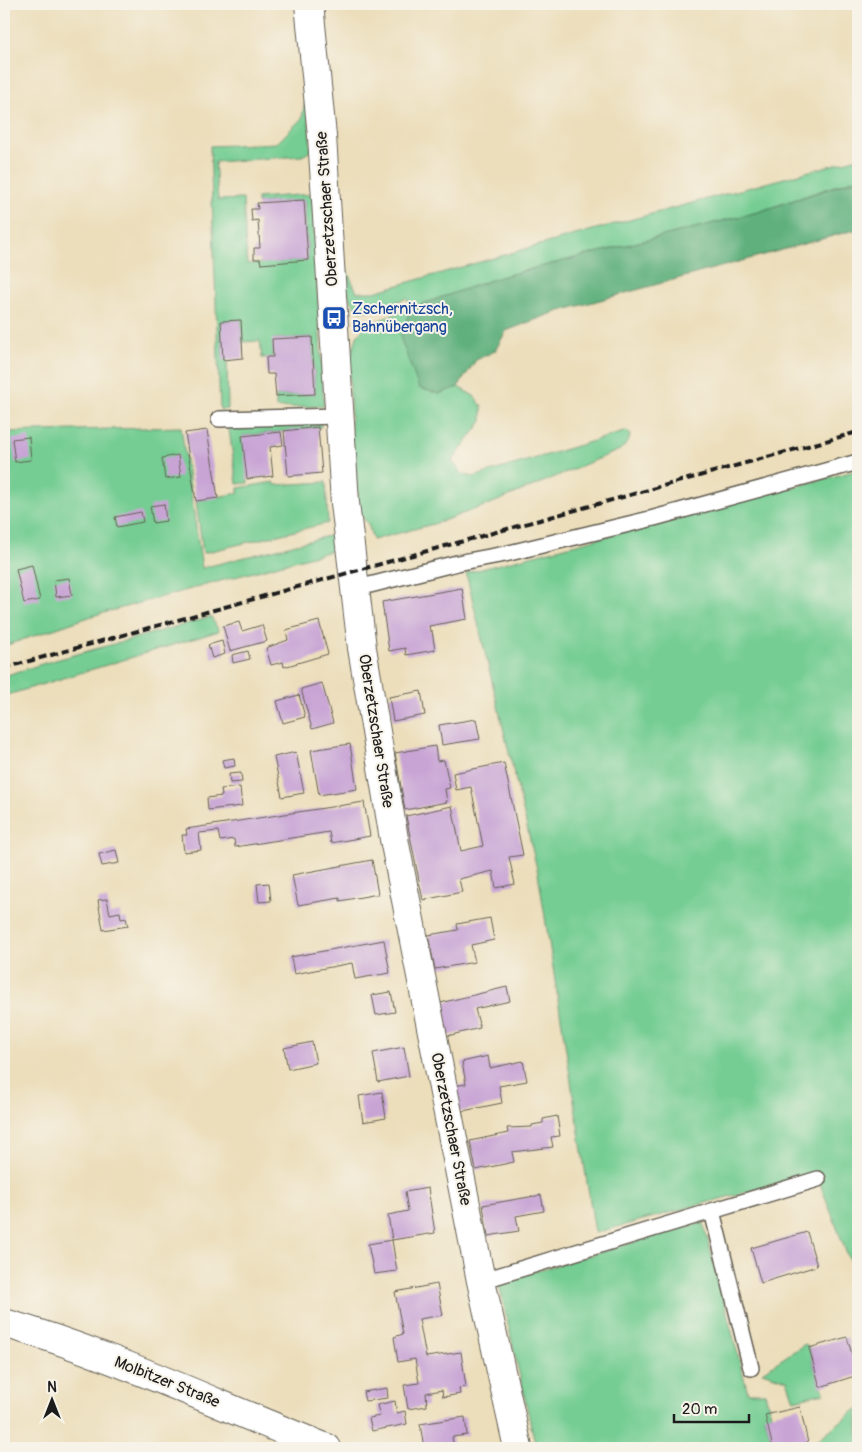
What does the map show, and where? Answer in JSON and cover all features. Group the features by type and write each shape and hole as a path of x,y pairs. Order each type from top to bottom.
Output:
{"street":[{"name":"Oberzetzschaer Straße","path":"309,4 322,136 345,503 362,648 394,839 482,1281 518,1448"},
{"name":"Molbitzer Straße","path":"4,1323 45,1335 114,1360 327,1448"}],"lane":[{"path":"219,418 340,416"},
{"path":"354,589 457,563 505,554 654,518 858,462"},
{"path":"482,1281 818,1179"},
{"path":"712,1211 751,1368"}],"green space":[{"path":"307,91 311,151 302,156 215,162 218,200 243,199 247,264 308,260 304,200 257,203 257,198 312,194 324,406 276,408 276,396 315,394 312,337 273,339 273,357 262,358 260,341 242,342 241,320 221,321 223,359 227,360 228,409 220,410 210,146 277,143 302,118"},
{"path":"858,158 858,178 758,212 500,277 411,308 407,298 374,310 361,311 355,306 348,295 344,282 342,260 357,292 374,292"},
{"path":"858,179 858,229 553,313 506,331 495,351 476,360 458,387 439,394 419,388 400,337 411,308 500,277 758,212"},
{"path":"411,308 438,394 458,387 474,396 482,406 482,421 452,461 462,474 473,477 627,431 630,434 629,440 622,449 495,502 437,523 373,540 368,524 360,514 351,431 349,360 358,334 367,325"},
{"path":"320,420 321,427 243,436 248,483 237,484 229,430 233,423"},
{"path":"181,427 202,568 332,535 334,550 92,616 4,646 4,432"},
{"path":"858,470 858,1283 816,1173 595,1233 538,873 466,573"},
{"path":"274,482 275,485 326,482 328,523 203,553 196,501 238,493 238,488"},
{"path":"211,617 219,631 4,696 4,676"},
{"path":"703,1222 748,1393 765,1393 771,1414 765,1416 773,1448 536,1448 499,1284 512,1278"},
{"path":"805,1344 809,1348 820,1386 822,1386 824,1393 794,1400 787,1380 762,1372"},
{"path":"858,1408 858,1448 807,1448"}],"building":[{"path":"304,200 308,260 261,264 260,259 254,259 254,248 260,248 258,220 252,221 251,209 258,209 257,203"},
{"path":"241,320 243,358 223,360 221,321"},
{"path":"312,337 315,394 276,396 274,374 267,374 266,357 273,357 272,339"},
{"path":"318,427 322,473 288,476 284,431"},
{"path":"207,430 218,498 196,501 185,433"},
{"path":"281,432 283,445 270,447 273,476 247,479 242,436"},
{"path":"29,437 31,460 15,462 12,439"},
{"path":"178,455 181,477 165,479 162,458"},
{"path":"164,504 166,521 153,523 150,506"},
{"path":"141,512 143,522 117,527 115,517"},
{"path":"32,565 40,600 24,603 16,569"},
{"path":"69,578 72,595 56,597 54,580"},
{"path":"462,588 467,619 429,626 430,631 432,631 435,650 406,655 405,648 389,651 382,602"},
{"path":"319,621 328,654 284,667 283,662 271,665 266,648 288,640 286,630"},
{"path":"239,622 242,631 262,625 267,641 230,651 223,626"},
{"path":"222,641 225,654 212,658 208,645"},
{"path":"248,651 250,659 233,663 232,655"},
{"path":"322,683 333,723 312,729 301,689"},
{"path":"421,691 425,715 393,721 389,697"},
{"path":"299,695 305,717 283,723 277,701"},
{"path":"476,719 480,739 442,745 439,725"},
{"path":"350,744 357,789 319,795 311,750"},
{"path":"435,746 437,761 444,760 450,788 445,789 447,802 405,810 395,753"},
{"path":"296,752 304,793 282,797 274,757"},
{"path":"234,758 235,766 224,768 222,760"},
{"path":"504,763 523,855 509,857 515,884 496,888 493,871 459,879 462,892 423,900 406,816 452,806 461,851 483,846 471,787 456,790 453,773"},
{"path":"241,773 242,782 230,783 229,774"},
{"path":"240,787 242,806 208,810 207,798 222,796 221,789"},
{"path":"364,802 370,836 331,843 329,832 235,847 234,839 220,841 218,831 199,833 201,850 184,852 182,835 187,835 186,829"},
{"path":"116,850 119,863 102,866 99,854"},
{"path":"372,860 378,894 340,901 340,898 298,905 292,875"},
{"path":"269,883 271,901 259,902 257,884"},
{"path":"107,899 110,914 120,912 121,919 126,918 128,926 103,930 98,900"},
{"path":"490,918 494,940 471,945 475,962 435,969 428,935 458,930 457,924"},
{"path":"384,940 390,973 355,979 352,963 294,974 291,957"},
{"path":"507,987 510,1001 475,1009 480,1028 447,1036 440,1003"},
{"path":"391,992 395,1012 376,1015 372,995"},
{"path":"312,1042 316,1063 288,1069 284,1048"},
{"path":"404,1047 409,1076 378,1082 373,1053"},
{"path":"488,1056 490,1068 523,1061 527,1081 499,1086 502,1103 458,1112 453,1086 466,1084 462,1062"},
{"path":"382,1092 386,1118 363,1122 359,1096"},
{"path":"557,1116 560,1136 551,1137 553,1147 512,1152 514,1162 476,1170 470,1141 508,1133 507,1128 532,1127 532,1125 543,1123 543,1119"},
{"path":"428,1188 435,1233 392,1240 388,1215 408,1211 405,1192"},
{"path":"541,1195 544,1211 516,1216 519,1231 488,1236 483,1205"},
{"path":"807,1232 817,1266 761,1283 751,1248"},
{"path":"392,1240 397,1271 374,1274 368,1244"},
{"path":"437,1284 443,1315 419,1319 426,1357 461,1352 466,1387 459,1388 460,1394 443,1397 442,1390 426,1393 427,1406 408,1409 404,1385 419,1383 415,1359 398,1362 394,1337 403,1334 395,1292"},
{"path":"847,1337 858,1375 820,1387 809,1348"},
{"path":"387,1388 388,1398 365,1401 363,1392"},
{"path":"395,1401 397,1413 405,1411 407,1424 372,1431 369,1418 380,1416 377,1405"},
{"path":"800,1407 808,1443 804,1443 805,1448 773,1448 765,1415"},
{"path":"465,1417 467,1435 452,1437 454,1448 424,1448 420,1424"}],"railway":[{"path":"4,668 858,432"}],"place":[{"name":"Zschernitzsch, Bahnübergang","path":"334,318"}]}
